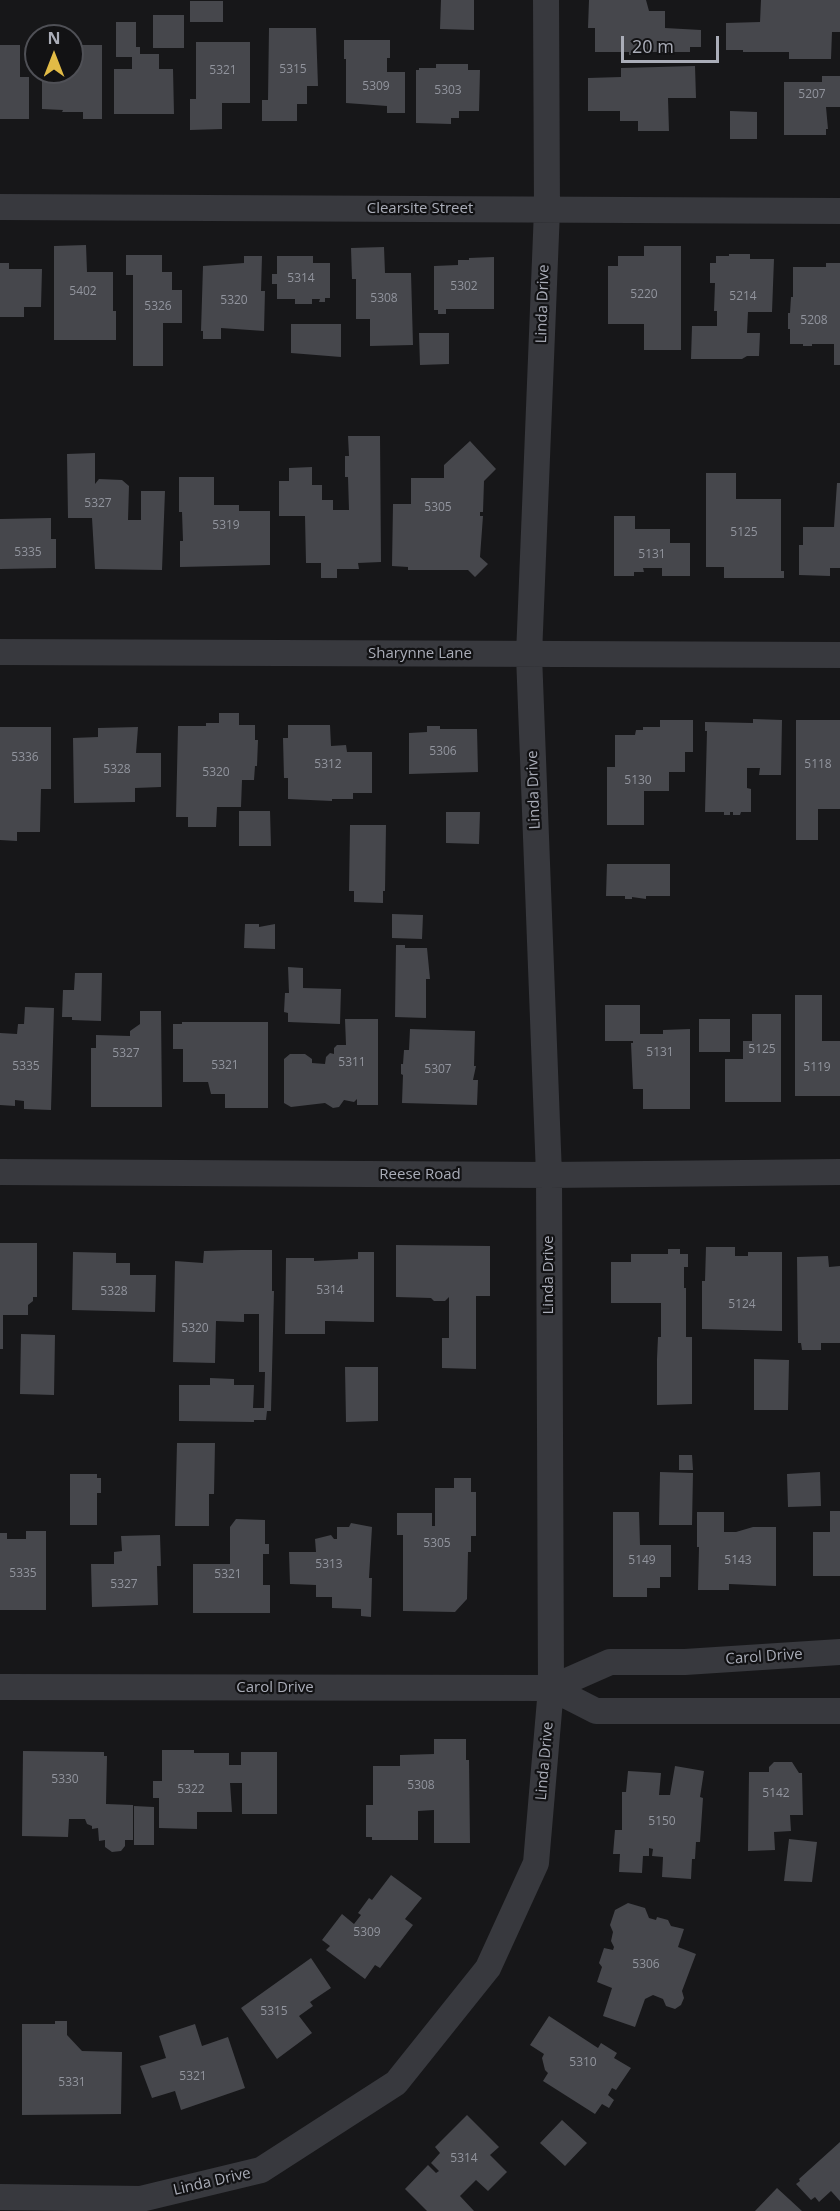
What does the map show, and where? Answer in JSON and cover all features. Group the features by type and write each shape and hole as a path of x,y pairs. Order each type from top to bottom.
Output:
{"street":[{"name":"Linda Drive","path":"0,2197 141,2199 261,2170 396,2083 488,1968 536,1863 550,1688 549,1175 529,655 547,210 546,0"},
{"name":"Clearsite Street","path":"0,207 840,211"},
{"name":"Sharynne Lane","path":"0,652 840,655"},
{"name":"Reese Road","path":"0,1172 549,1175 840,1172"},
{"name":"Carol Drive","path":"0,1687 550,1688 610,1662 685,1662 840,1652"},
{"name":"Carol Drive","path":"550,1688 596,1711 840,1711"}],"building":[{"path":"441,0 474,0 474,30 440,29"},
{"path":"589,0 646,0 649,11 665,11 665,28 701,30 701,47 690,47 690,52 636,52 636,55 629,55 629,52 595,52 595,28 588,28"},
{"path":"761,0 840,0 840,32 832,32 831,59 789,59 789,52 726,50 726,23 760,22"},
{"path":"190,1 223,1 223,22 190,22"},
{"path":"153,15 184,15 184,48 153,48"},
{"path":"116,22 136,22 136,47 140,47 140,54 159,54 159,69 173,69 174,114 114,114 114,69 132,69 132,57 116,57"},
{"path":"269,28 316,28 318,86 307,86 307,104 297,104 297,121 262,121 262,100 268,100"},
{"path":"344,40 390,40 387,72 405,72 405,113 387,113 387,106 346,103"},
{"path":"196,42 250,42 250,103 222,103 222,129 190,130 190,99 196,99"},
{"path":"0,45 20,45 20,77 24,77 24,84 29,84 29,119 0,119"},
{"path":"84,45 102,45 102,119 83,119 83,112 42,109 42,84 84,84"},
{"path":"436,64 468,64 468,70 480,70 479,111 459,111 459,118 451,118 451,124 416,123 416,70 436,68"},
{"path":"695,66 696,98 668,98 669,131 638,131 638,121 620,121 620,111 588,111 588,78 621,77 621,68"},
{"path":"822,76 840,76 840,107 826,107 828,129 826,129 826,135 784,135 784,82 822,82"},
{"path":"730,111 757,112 757,139 730,139"},
{"path":"86,245 87,272 113,272 116,340 54,340 54,246"},
{"path":"644,246 681,246 681,350 644,350 644,324 608,324 608,266 618,266 618,256 644,256"},
{"path":"384,247 385,273 411,273 413,345 370,346 370,319 356,319 356,279 352,279 351,248"},
{"path":"729,254 750,254 750,259 774,259 772,312 748,312 747,333 760,333 759,356 747,356 742,359 691,359 692,326 717,326 717,311 714,311 715,283 710,283 710,263 716,263 716,256 729,256"},
{"path":"126,255 162,255 162,272 172,272 172,290 182,290 182,323 163,323 163,366 133,366 133,275 126,275"},
{"path":"244,256 262,256 261,291 265,291 264,331 221,328 221,339 203,339 203,331 201,331 203,266 244,263"},
{"path":"277,256 313,256 313,263 330,263 330,298 325,298 325,302 312,299 312,304 295,304 295,299 277,299 277,284 272,284 272,274 277,274"},
{"path":"494,257 494,309 446,309 446,314 438,314 438,310 434,310 434,266 458,265 458,260 469,260 469,258"},
{"path":"0,263 9,263 9,269 42,269 41,307 24,307 24,317 0,317"},
{"path":"826,263 840,263 840,365 834,365 834,344 803,346 803,344 790,344 788,313 790,313 791,297 793,297 793,267 826,267"},
{"path":"291,324 341,324 341,357 291,353"},
{"path":"419,333 449,333 449,364 420,365"},
{"path":"348,436 380,436 381,562 358,563 359,569 337,569 337,578 321,578 321,563 306,563 305,516 279,516 279,481 289,481 289,468 312,467 312,485 322,485 322,500 333,500 333,510 349,510 348,477 345,477 345,456 349,456"},
{"path":"470,441 496,469 484,481 483,512 480,512 480,516 483,516 480,557 488,564 475,577 468,570 408,570 408,567 392,566 393,504 411,504 411,478 444,478 444,465"},
{"path":"95,453 95,484 99,479 122,480 129,486 128,520 141,520 141,491 165,491 162,570 95,569 92,518 68,518 67,454"},
{"path":"706,473 736,473 736,499 781,499 781,571 784,571 784,578 724,578 724,567 706,567"},
{"path":"179,477 214,477 214,505 239,505 239,511 270,511 270,565 180,567 180,541 183,541 182,512 179,512"},
{"path":"837,483 840,483 840,568 830,568 830,576 799,575 799,545 803,545 803,527 834,527"},
{"path":"614,516 635,516 635,529 670,529 670,543 690,543 690,576 662,576 662,568 643,568 644,572 634,572 634,576 614,576"},
{"path":"51,518 51,539 56,539 56,568 0,569 0,519"},
{"path":"219,713 239,713 239,725 255,725 255,740 258,740 254,780 242,780 241,807 217,807 216,827 188,827 188,817 176,817 178,726 206,726 206,723 219,723"},
{"path":"753,719 782,720 781,775 759,775 760,768 747,768 747,788 751,789 751,812 733,815 733,812 730,812 730,815 724,815 724,812 705,812 707,731 705,731 705,722 753,723"},
{"path":"660,720 693,720 693,752 685,752 685,772 669,772 669,791 644,791 644,825 607,825 607,767 615,767 615,735 635,735 636,730 643,730 643,727 660,727"},
{"path":"796,720 840,720 840,809 818,809 818,840 796,840"},
{"path":"288,725 330,725 331,746 346,745 347,752 372,752 372,793 353,793 353,799 332,799 332,801 288,799 288,778 284,778 283,738 288,738"},
{"path":"427,726 440,726 440,729 477,729 478,772 409,774 409,733 427,732"},
{"path":"0,727 51,727 51,789 41,789 40,832 17,832 17,841 0,840"},
{"path":"138,727 136,753 161,753 161,787 135,788 135,802 74,803 73,738 98,737 98,728"},
{"path":"239,811 270,811 271,846 239,846"},
{"path":"446,812 480,812 479,844 446,843"},
{"path":"350,825 386,825 383,903 354,902 354,891 349,891"},
{"path":"607,864 670,864 670,896 625,899 625,896 606,896"},
{"path":"392,914 423,915 422,939 392,938"},
{"path":"245,924 259,924 259,927 275,924 275,949 244,948"},
{"path":"396,945 405,945 405,948 427,948 430,979 426,979 426,1018 395,1017"},
{"path":"288,967 303,968 303,988 341,989 340,1024 288,1022 288,1013 284,1012 285,993 289,993"},
{"path":"75,973 102,973 101,1021 72,1020 72,1017 62,1017 63,990 74,990"},
{"path":"795,995 822,995 822,1041 840,1041 840,1096 795,1096"},
{"path":"605,1005 640,1005 640,1034 663,1034 663,1030 690,1029 690,1109 643,1109 643,1089 633,1089 631,1043 633,1041 605,1041"},
{"path":"25,1007 54,1008 51,1110 24,1109 24,1101 15,1100 15,1106 0,1105 0,1033 17,1034 18,1024 24,1024"},
{"path":"140,1011 161,1011 162,1107 91,1107 91,1048 96,1048 96,1035 130,1036 130,1031 140,1024"},
{"path":"752,1014 781,1014 781,1102 725,1102 725,1059 743,1059 743,1041 752,1041"},
{"path":"345,1019 378,1019 378,1105 357,1105 357,1099 354,1102 344,1100 339,1107 333,1108 325,1103 291,1107 284,1103 284,1059 290,1054 305,1054 312,1059 312,1063 325,1064 326,1057 330,1053 334,1054 334,1048 337,1045 346,1045"},
{"path":"699,1019 730,1019 730,1052 699,1052"},
{"path":"182,1022 268,1022 268,1108 225,1108 225,1094 211,1094 208,1082 183,1082 183,1049 173,1049 173,1024 182,1024"},
{"path":"410,1029 475,1031 474,1066 476,1066 473,1080 478,1080 477,1105 402,1103 401,1064 403,1064 404,1050 409,1050"},
{"path":"0,1243 37,1243 37,1297 33,1297 33,1301 28,1305 28,1315 3,1315 3,1349 0,1349"},
{"path":"396,1245 490,1246 490,1296 476,1296 476,1369 442,1368 442,1338 449,1338 449,1297 445,1301 434,1301 431,1298 396,1297"},
{"path":"706,1247 735,1247 735,1256 748,1256 748,1252 782,1252 782,1331 702,1329 702,1281 705,1281"},
{"path":"668,1249 680,1249 680,1254 688,1254 688,1267 684,1267 684,1288 686,1288 686,1337 692,1337 692,1404 657,1405 657,1359 658,1337 661,1337 661,1303 611,1303 611,1262 631,1262 631,1254 668,1254"},
{"path":"272,1250 272,1291 274,1291 271,1411 267,1411 266,1420 254,1420 254,1422 179,1421 179,1385 210,1385 210,1378 234,1379 234,1385 254,1385 253,1408 264,1408 265,1372 259,1372 259,1314 244,1314 244,1322 216,1321 215,1363 173,1362 175,1261 203,1263 204,1251"},
{"path":"73,1252 116,1253 116,1263 130,1263 130,1275 156,1275 155,1312 72,1310"},
{"path":"358,1252 374,1252 374,1322 325,1321 325,1334 285,1334 286,1258 314,1258 314,1261 358,1259"},
{"path":"828,1256 829,1267 840,1266 840,1343 821,1343 821,1350 802,1350 801,1343 798,1343 797,1257"},
{"path":"21,1334 55,1335 54,1395 20,1394"},
{"path":"754,1359 789,1360 788,1410 754,1410"},
{"path":"345,1367 378,1367 378,1421 346,1422"},
{"path":"177,1443 215,1443 214,1494 209,1494 209,1526 175,1526"},
{"path":"679,1455 692,1455 693,1470 679,1470"},
{"path":"660,1472 693,1473 692,1525 659,1525"},
{"path":"820,1472 821,1506 788,1507 787,1474"},
{"path":"70,1474 97,1474 97,1478 101,1478 101,1493 97,1493 97,1525 70,1525"},
{"path":"454,1478 471,1478 471,1492 476,1492 476,1536 471,1536 471,1552 468,1552 467,1599 455,1612 403,1611 403,1535 397,1535 397,1513 432,1513 432,1526 435,1526 435,1488 454,1488"},
{"path":"830,1511 840,1511 840,1576 813,1576 813,1532 830,1532"},
{"path":"613,1512 639,1512 640,1545 671,1545 671,1577 660,1577 660,1588 647,1588 647,1597 613,1597"},
{"path":"697,1512 724,1512 724,1532 736,1532 753,1527 776,1527 776,1586 729,1584 729,1590 698,1590"},
{"path":"236,1519 265,1520 265,1544 269,1544 269,1554 263,1554 263,1585 270,1585 270,1613 193,1613 193,1564 230,1564 230,1527"},
{"path":"351,1523 372,1527 369,1578 372,1578 371,1617 361,1616 361,1609 332,1608 332,1597 316,1597 316,1585 290,1584 289,1552 316,1552 315,1539 331,1535 337,1539 337,1527 349,1527"},
{"path":"26,1531 46,1531 46,1610 0,1610 0,1533 7,1533 7,1539 26,1539"},
{"path":"160,1535 161,1566 157,1566 158,1605 92,1607 91,1564 114,1564 114,1552 122,1551 121,1536"},
{"path":"434,1739 466,1739 466,1760 469,1760 470,1843 434,1843 434,1810 418,1811 418,1840 372,1840 372,1837 366,1837 366,1805 373,1805 373,1766 400,1766 400,1755 434,1754"},
{"path":"162,1750 229,1753 229,1765 241,1765 241,1752 277,1752 277,1814 242,1814 242,1783 230,1783 232,1812 197,1812 197,1829 159,1828 159,1798 153,1798 153,1781 162,1781"},
{"path":"23,1751 104,1752 104,1756 107,1756 106,1804 133,1805 133,1840 125,1840 125,1846 121,1851 112,1852 105,1847 105,1840 99,1841 98,1828 92,1829 85,1819 69,1819 68,1837 22,1836"},
{"path":"774,1762 792,1762 799,1773 802,1773 803,1815 790,1815 791,1831 774,1832 775,1850 748,1851 749,1772 769,1772 769,1767"},
{"path":"675,1766 704,1771 700,1797 703,1798 700,1842 696,1842 691,1879 662,1877 663,1857 652,1856 653,1849 649,1848 649,1856 643,1856 642,1873 619,1872 620,1854 613,1854 615,1830 622,1830 622,1792 626,1792 628,1771 661,1773 659,1795 670,1795"},
{"path":"134,1806 154,1807 154,1845 134,1845"},
{"path":"789,1839 817,1842 812,1882 784,1881"},
{"path":"391,1875 422,1898 405,1919 413,1925 380,1968 375,1965 365,1979 326,1950 330,1946 322,1940 342,1914 354,1924 361,1915 358,1913 369,1898 372,1900"},
{"path":"628,1903 645,1908 649,1918 656,1920 657,1917 668,1920 671,1926 684,1929 678,1947 696,1954 682,1991 684,1998 681,2005 675,2009 666,2006 663,1999 653,1995 645,1999 635,2027 603,2016 612,1988 597,1982 602,1967 599,1963 604,1948 613,1950 614,1947 611,1941 613,1932 610,1925 615,1910"},
{"path":"311,1958 331,1988 310,2002 313,2006 299,2016 312,2033 277,2059 241,2008"},
{"path":"549,2016 598,2048 601,2043 617,2053 614,2058 631,2068 616,2090 612,2088 608,2095 614,2100 609,2108 602,2104 595,2114 543,2081 548,2073 542,2058 544,2054 530,2045"},
{"path":"55,2021 67,2021 67,2035 82,2051 122,2052 121,2114 22,2115 22,2024 55,2024"},
{"path":"195,2024 202,2046 228,2037 245,2088 181,2110 175,2091 152,2098 140,2066 166,2058 159,2036"},
{"path":"467,2115 499,2147 490,2155 507,2172 488,2191 476,2180 460,2196 474,2211 427,2211 405,2189 428,2165 436,2173 439,2171 431,2163 440,2153 435,2147"},
{"path":"562,2120 587,2143 565,2166 540,2143"},
{"path":"840,2142 840,2201 831,2191 819,2202 815,2197 811,2200 796,2184"},
{"path":"777,2188 802,2211 755,2211"}]}
